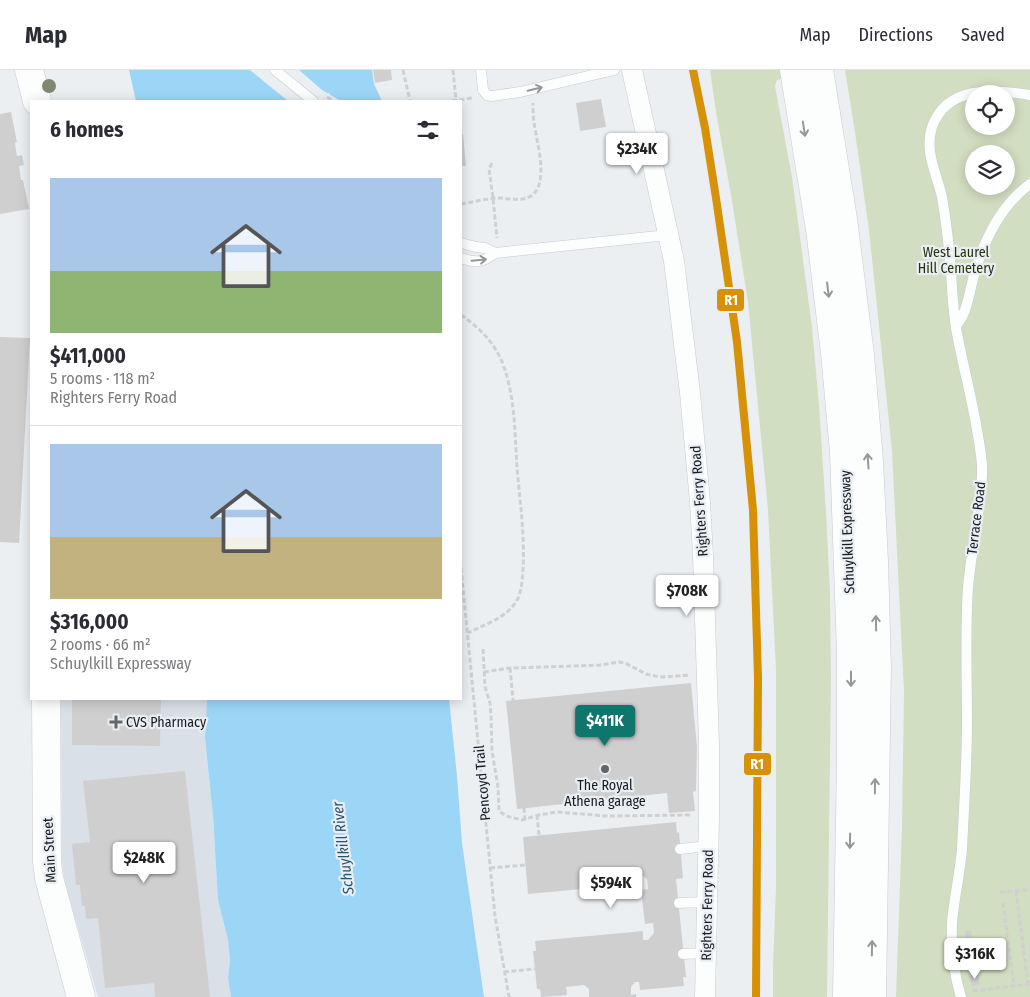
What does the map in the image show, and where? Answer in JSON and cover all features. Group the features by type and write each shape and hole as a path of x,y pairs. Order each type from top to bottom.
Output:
{"main road":[{"path":"29,70 36,100"},
{"name":"Schuylkill Expressway","path":"807,74 820,229 835,353 844,452 849,554 851,757 847,997"},
{"name":"Schuylkill Expressway","path":"807,74 843,219 859,346 870,491 877,668 872,997"},
{"name":"Main Street","path":"46,700 49,878 81,997"}],"street":[{"name":"Righters Ferry Road","path":"632,70 675,270 690,393 700,502 704,566 709,744 704,997"}],"lane":[{"path":"275,70 312,100"},
{"path":"481,70 483,90 487,95 492,96 520,92 614,70"},
{"name":"Terrace Road","path":"965,994 954,965 952,922 960,869 962,839 967,724 966,634 968,587 981,496 982,467 978,436 956,326 946,222 929,146 931,128 938,115 957,98 973,92 1008,91 1030,95"},
{"path":"956,326 965,310 981,255 997,221 1011,200 1030,184"},
{"path":"462,243 485,248 495,253 668,235"},
{"path":"462,258 471,261 487,260 495,253"},
{"path":"680,849 708,846"},
{"path":"679,904 707,902"},
{"path":"684,954 706,952"}],"path":[{"path":"403,70 410,100"},
{"path":"453,70 454,100"},
{"path":"460,100 472,98"},
{"path":"462,204 493,198 522,199 533,194 540,182 541,167 533,102"},
{"path":"492,163 489,169 496,223"},
{"path":"462,316 491,342 504,367 512,402 523,534 522,577 517,600 503,615 468,633"},
{"name":"Pencoyd Trail","path":"462,577 495,916 509,997"},
{"path":"483,649 485,687 490,702 492,751 498,787 499,810 506,816 525,820 537,815 556,812 607,816 687,815 708,817"},
{"path":"484,672 510,668 600,665 620,662 646,674 662,677 706,674"},
{"path":"510,668 513,700"},
{"path":"524,808 525,820"},
{"path":"537,815 539,835"},
{"path":"490,868 525,865"},
{"path":"1000,892 1030,890"},
{"path":"965,994 1029,984 1016,891"},
{"path":"1003,903 1014,986"},
{"path":"504,972 535,969"}],"shaded area":[{"path":"61,700 207,700 205,739 213,816 218,900 228,940 230,960 228,978 231,997 98,997 65,883 62,860"}],"green space":[{"path":"710,70 815,70 777,80 775,86 792,177 812,327 826,512 830,592 831,678 827,997 773,997 776,888 776,670 768,510 748,302"},
{"name":"West Laurel Hill Cemetery","path":"845,70 1030,70 1030,997 896,997 902,828 904,691 892,451 869,230"}],"water":[{"path":"129,70 372,70 374,84 382,100 331,100 329,93 323,94 324,100 136,100"},
{"name":"Schuylkill River","path":"207,700 449,700 462,843 484,997 231,997 228,978 230,960 228,940 218,900 213,816 205,738"}],"pier":[{"path":"250,70 299,70 322,90 339,100 329,100 328,96 326,96 327,100 287,100"}],"building":[{"path":"373,70 391,70 392,80 375,83"},
{"path":"601,99 606,127 580,131 576,103"},
{"path":"11,112 17,142 15,143 17,156 22,155 24,165 19,166 29,209 0,214 0,114"},
{"path":"462,134 463,134 466,166 462,166"},
{"path":"0,337 30,338 19,543 0,542"},
{"name":"The Royal Athena garage","path":"691,683 697,747 696,791 693,792 695,811 669,813 667,793 517,809 506,701"},
{"name":"CVS Pharmacy","path":"72,700 161,700 160,746 72,745"},
{"path":"185,771 210,997 155,997 154,983 105,988 98,918 86,919 85,906 82,906 80,885 76,885 72,844 90,842 83,781"},
{"path":"676,822 677,833 679,832 683,878 676,879 686,977 683,977 684,986 640,990 639,982 635,982 631,987 631,995 636,994 636,997 589,997 589,989 584,985 566,987 567,995 541,997 540,989 537,989 533,951 536,951 535,941 643,931 643,940 648,940 654,933 653,923 645,924 641,890 648,889 647,879 641,874 635,875 636,884 528,894 523,837"},
{"path":"971,930 972,940 965,940 965,931"},
{"path":"976,959 978,969 969,971 967,960"},
{"path":"978,974 980,984 972,986 969,976"}],"transit line":[{"name":"R1","path":"693,70 705,128 737,342 753,510 758,678 756,997"}],"place":[{"name":"CVS Pharmacy","path":"116,722"},
{"name":"The Royal Athena garage","path":"605,769"}]}
